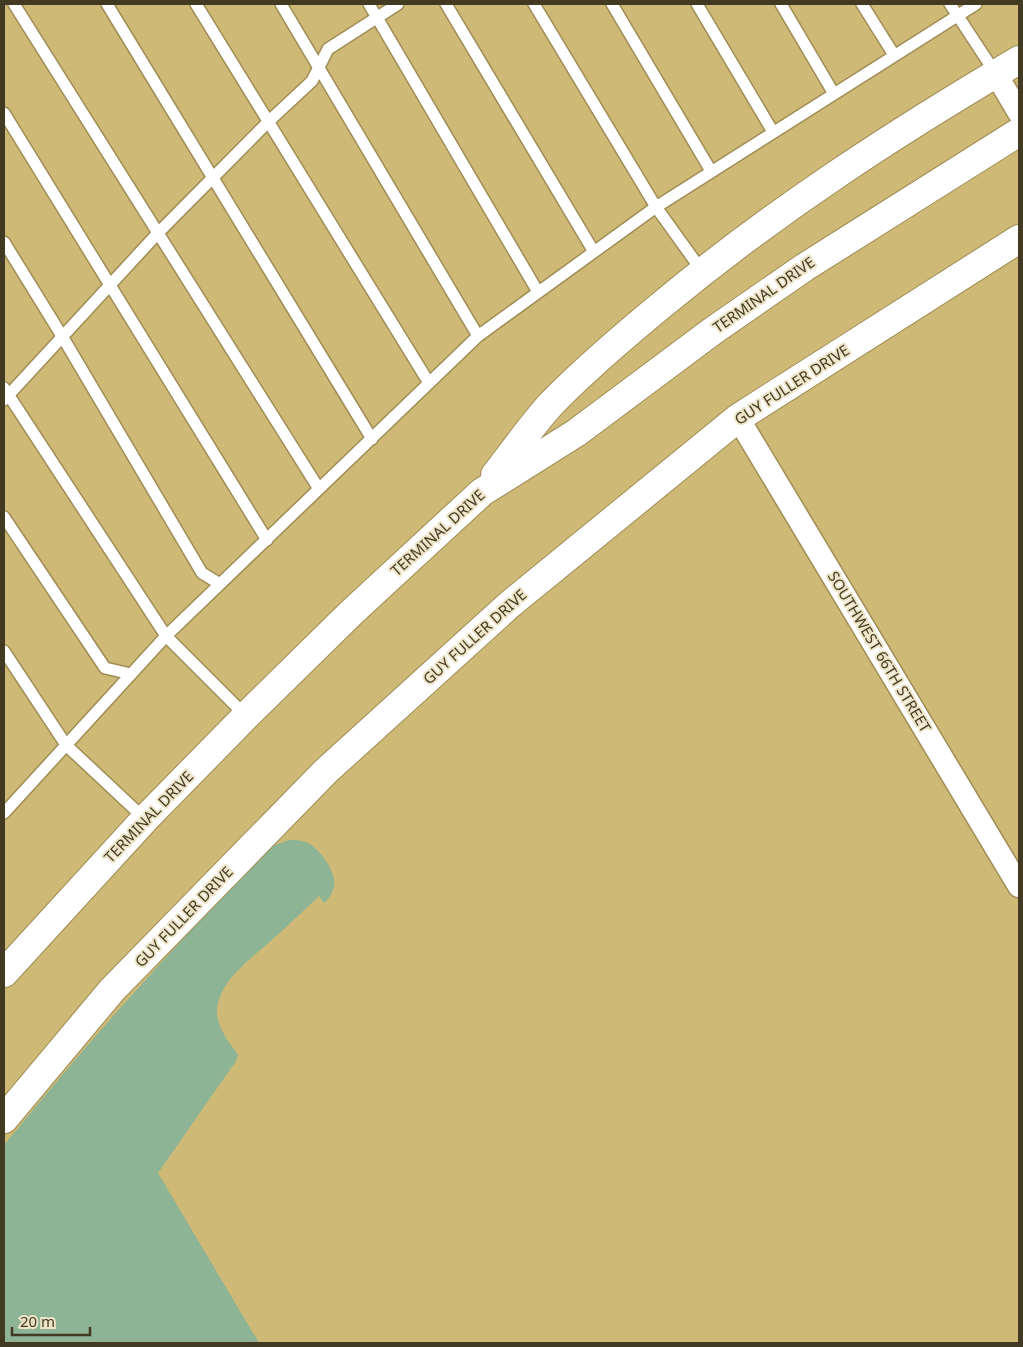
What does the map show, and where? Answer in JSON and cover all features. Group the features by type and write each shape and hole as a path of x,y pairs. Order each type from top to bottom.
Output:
{"main road":[{"path":"482,492 551,405 628,332 702,271 764,224 859,158 1019,60"},
{"name":"TERMINAL DRIVE","path":"4,973 145,819 246,716 352,612 482,492 576,433 714,330 805,267 1019,132"},
{"name":"GUY FULLER DRIVE","path":"4,1119 112,990 326,771 509,605 738,418 1019,238"}],"street":[{"path":"996,74 1019,113"},
{"name":"SOUTHWEST 66TH STREET","path":"738,418 1019,886"}],"lane":[{"path":"14,4 319,489"},
{"path":"107,4 372,438"},
{"path":"196,4 429,383"},
{"path":"281,4 320,66 478,336"},
{"path":"369,4 538,292"},
{"path":"246,716 166,636 5,394 157,234 268,122 312,81 328,50 398,4"},
{"path":"446,4 594,252"},
{"path":"534,4 656,207 702,271"},
{"path":"612,4 711,172"},
{"path":"697,4 774,132"},
{"path":"780,4 834,94"},
{"path":"862,4 894,56"},
{"path":"950,4 996,74"},
{"path":"6,805 66,745 166,636 478,336 656,207 976,4"},
{"path":"4,113 267,540"},
{"path":"4,242 62,336 202,573 220,584"},
{"path":"4,517 105,668 131,674"},
{"path":"4,651 66,745 145,819"}],"shaded area":[{"path":"4,4 1019,4 1019,1343 4,1343"}],"green space":[{"path":"289,840 308,843 318,850 327,862 333,875 333,891 324,903 319,896 246,962 229,981 218,1002 217,1014 225,1036 238,1055 236,1061 158,1173 259,1343 4,1343 4,1145 101,1029 169,954 273,846"}]}
